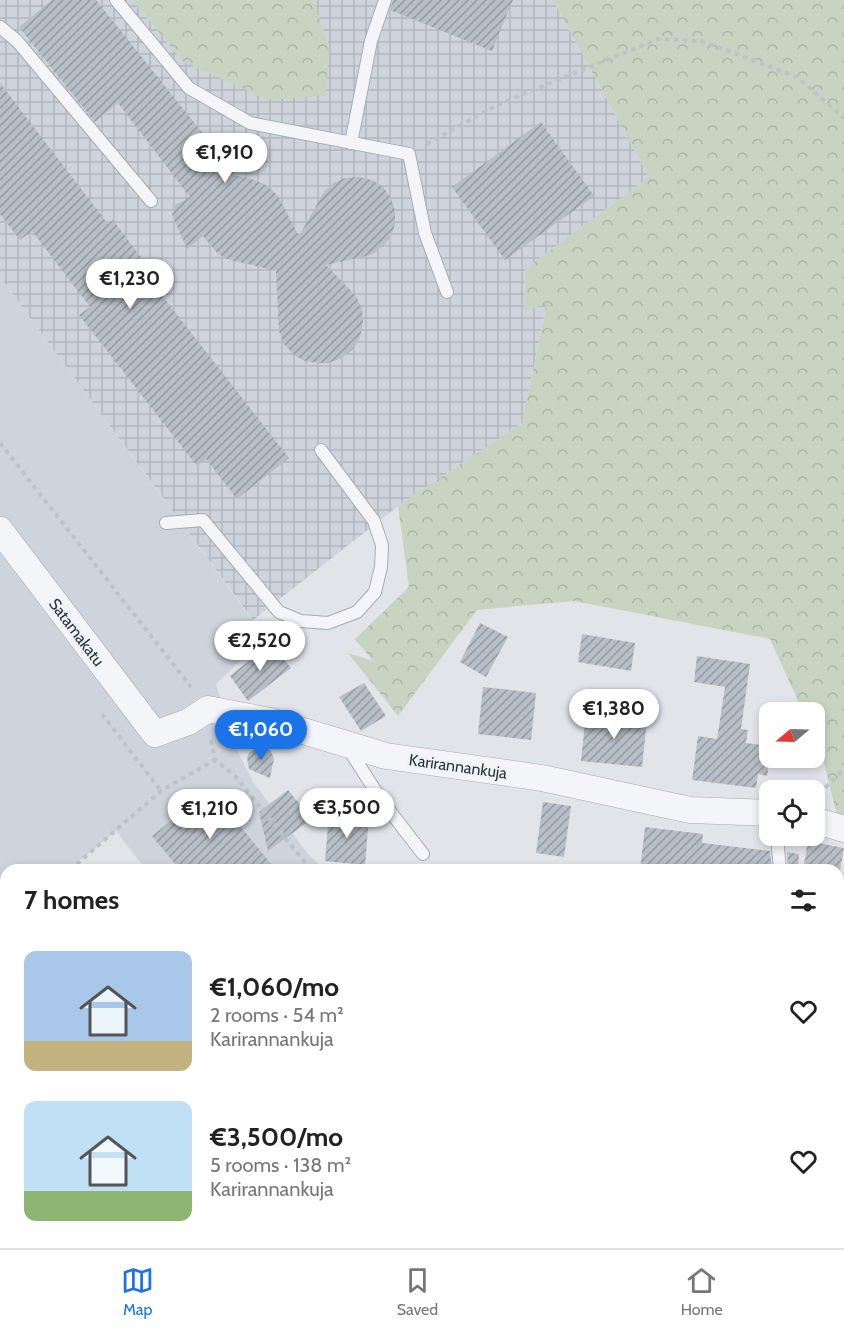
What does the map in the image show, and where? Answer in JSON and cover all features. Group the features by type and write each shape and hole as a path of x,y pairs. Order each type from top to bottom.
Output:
{"street":[{"name":"Satamakatu","path":"0,530 155,734 188,722 208,709"},
{"name":"Karirannankuja","path":"208,709 270,721 386,756 542,778 690,810 759,813"},
{"path":"825,823 844,829"}],"lane":[{"path":"116,0 189,88 250,123 409,154 425,234 447,292"},
{"path":"351,143 371,41 385,0"},
{"path":"0,27 17,41 151,201"},
{"path":"166,523 203,520 279,612 302,621 328,623 357,612 375,592 381,567 382,544 374,521 321,450"},
{"path":"346,744 382,801 423,854"},
{"path":"778,846 779,864"}],"path":[{"path":"409,154 498,105 658,39 702,41 797,77 844,118"},
{"path":"0,442 208,709 215,760 235,776 306,864"},
{"path":"77,864 161,791 215,760"},
{"path":"825,787 844,769"}],"shaded area":[{"path":"0,0 133,0 182,61 329,46 313,0 553,0 649,177 525,269 524,311 547,303 522,423 398,506 253,620 0,277"},
{"path":"0,277 265,637 216,684 233,742 253,782 308,854 319,864 141,864 116,831 75,864 0,864"}],"green space":[{"path":"133,0 313,0 329,46 326,96 268,100 182,61"},
{"path":"553,0 844,0 844,819 838,819 825,767 825,702 798,702 770,639 574,601 477,610 398,716 348,653 373,661 355,639 409,587 398,506 522,423 547,304 524,311 525,269 649,177"}],"building":[{"path":"52,0 96,0 237,176 268,186 278,196 299,236 324,192 333,183 345,178 359,177 372,180 383,187 391,198 395,211 395,224 391,237 371,255 326,265 356,296 362,309 363,321 360,338 353,349 342,358 328,363 305,361 294,355 284,344 279,331 276,271 227,259 217,253 203,236 187,249 172,215 175,205 190,197 118,103 95,122 19,27"},
{"path":"393,0 513,0 492,51 390,10"},
{"path":"0,83 108,224 113,220 155,276 150,280 289,458 237,499 206,459 197,466 79,315 90,307 32,231 20,240 0,214"},
{"path":"541,122 594,196 505,260 452,187"},
{"path":"480,623 508,637 486,677 460,662"},
{"path":"582,634 635,643 631,671 578,662"},
{"path":"271,643 291,668 248,701 230,676"},
{"path":"697,656 750,664 741,729 748,730 746,743 759,745 759,768 768,768 767,776 758,774 756,788 692,780 698,736 717,739 725,687 694,682"},
{"path":"364,683 386,716 361,731 339,697"},
{"path":"483,687 536,693 531,740 478,734"},
{"path":"586,714 647,720 642,767 581,761"},
{"path":"261,747 270,750 274,758 270,778 249,769 247,758 249,753"},
{"path":"210,789 271,864 175,864 152,836"},
{"path":"288,790 312,819 268,851 259,812"},
{"path":"543,802 571,806 564,857 536,853"},
{"path":"329,813 369,817 365,864 325,861"},
{"path":"645,827 703,834 702,843 770,851 771,864 641,864"},
{"path":"825,844 844,848 841,864 804,864 807,846"},
{"path":"787,852 799,854 798,864 788,864"}]}
